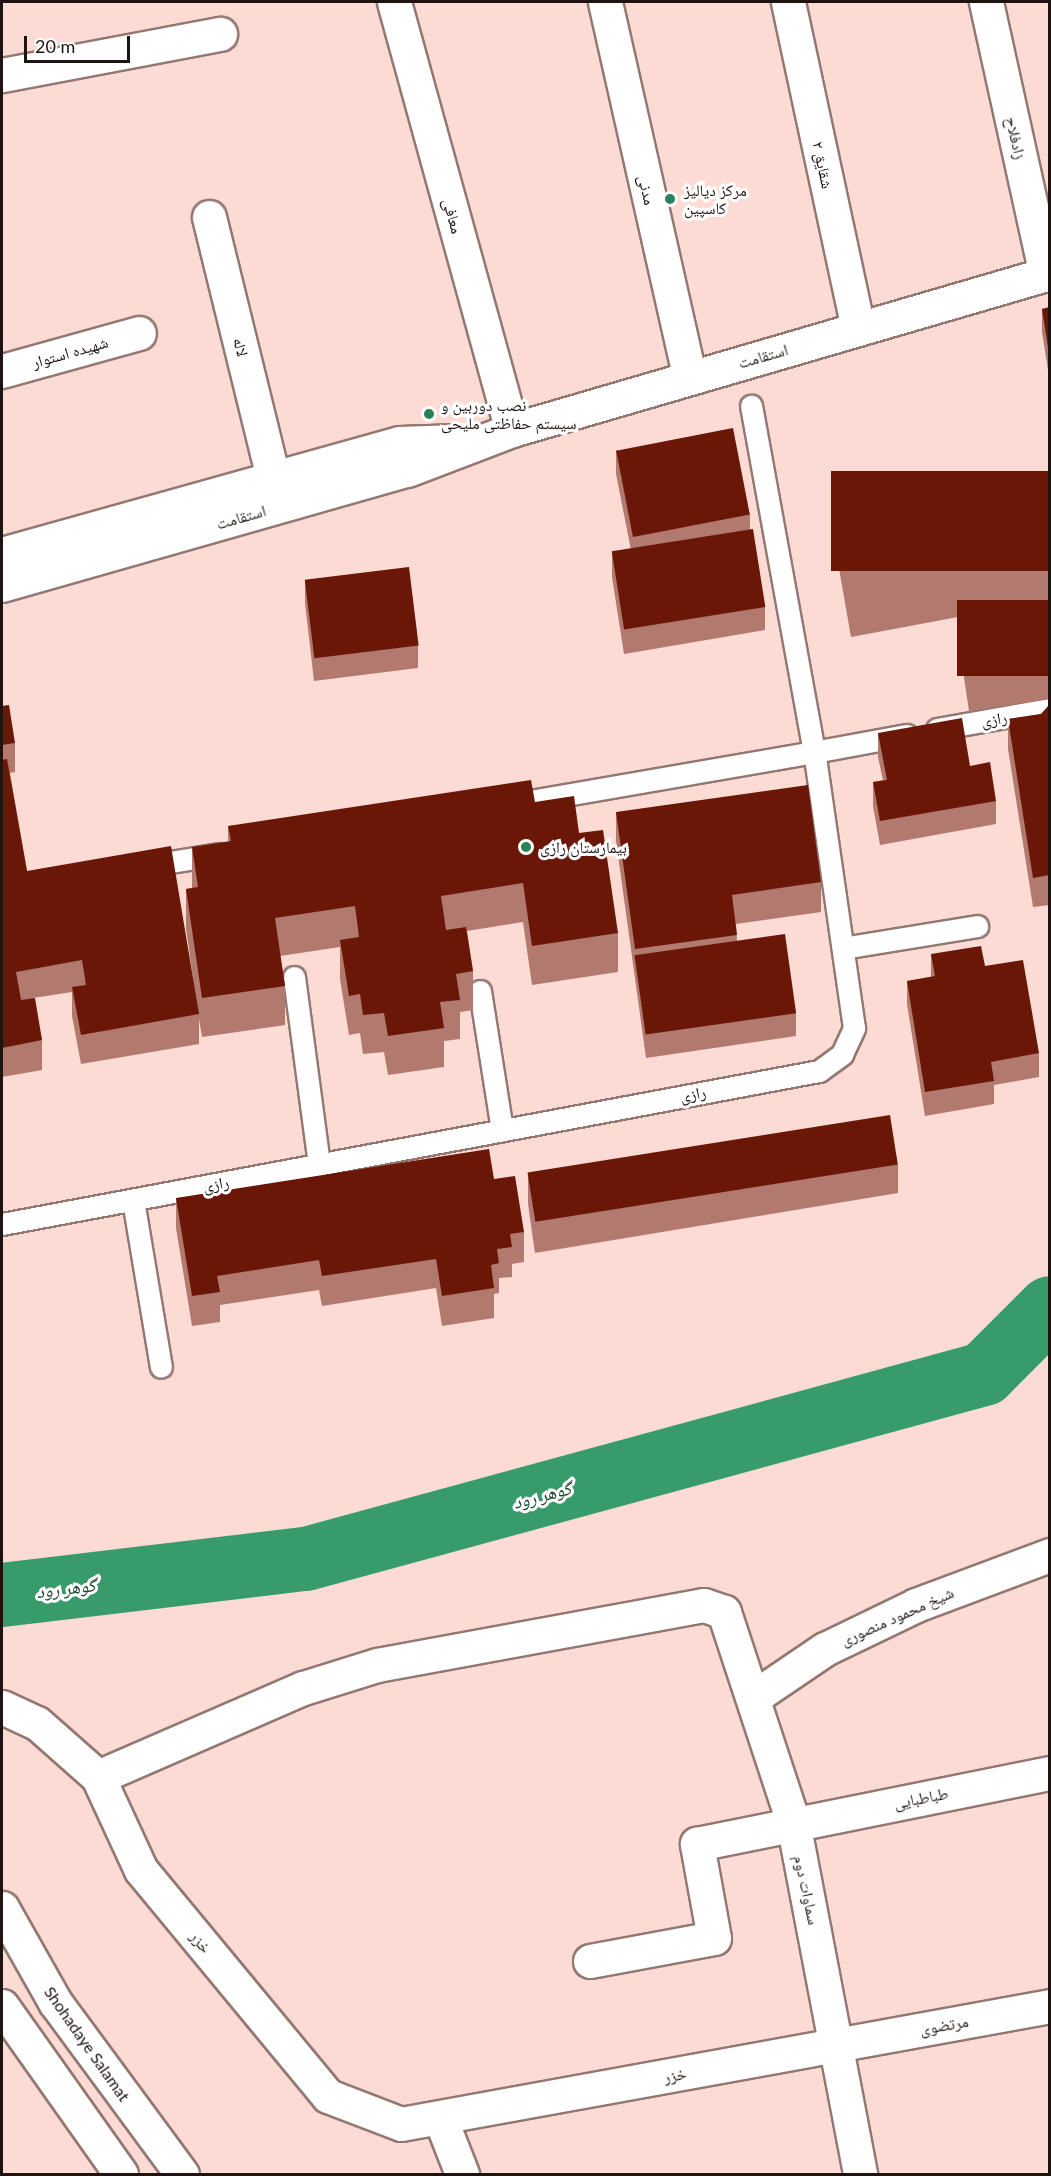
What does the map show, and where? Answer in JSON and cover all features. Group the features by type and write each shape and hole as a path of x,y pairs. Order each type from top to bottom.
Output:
{"street":[{"name":"معافی","path":"394,2 512,430"},
{"name":"مدنی","path":"604,2 690,378"},
{"name":"شقایق ۲","path":"788,2 858,328"},
{"name":"زادفلاح","path":"986,2 1048,273"},
{"path":"2,75 220,34"},
{"name":"لاله","path":"209,217 273,478"},
{"name":"استقامت","path":"2,585 407,470 477,440 1048,273"},
{"name":"شهیده استوار","path":"2,371 139,333"},
{"name":"استقامت","path":"2,554 399,443 477,440"},
{"name":"شیخ محمود منصوری","path":"754,1697 825,1648 916,1605 1050,1555"},
{"name":"سماوات دوم","path":"98,1777 303,1689 377,1665 704,1605 724,1612 754,1697 793,1822 839,2044 860,2175"},
{"name":"خزر","path":"2,1707 37,1723 98,1777 141,1870 328,2096 401,2124 441,2120 839,2044"},
{"name":"طباطبایی","path":"590,1961 714,1938 697,1844 793,1822 1050,1773"},
{"name":"Shohadaye Salamat","path":"2,1908 55,2002 182,2175"},
{"name":"مرتضوی","path":"839,2044 1050,2006"},
{"path":"6,2023 121,2175"},
{"path":"441,2120 462,2175"}],"lane":[{"path":"483,808 813,752 751,406"},
{"name":"رازی","path":"2,1224 819,1071 842,1054 854,1028 813,752 1050,709"},
{"path":"131,869 236,851"},
{"path":"843,948 977,926"},
{"path":"294,977 319,1165"},
{"path":"480,991 502,1130"},
{"path":"133,1200 161,1367"}],"building":[{"path":"1050,307 1050,360 1042,309"},
{"path":"733,428 750,514 633,537 616,451"},
{"path":"831,471 1050,471 1050,571 831,571"},
{"path":"753,529 765,607 624,629 612,551"},
{"path":"409,567 419,645 314,658 305,580"},
{"path":"957,600 1050,600 1050,676 957,676"},
{"path":"1050,704 1050,875 1033,878 1008,719 1041,714"},
{"path":"9,705 15,743 2,745 2,706"},
{"path":"962,718 970,766 990,762 996,801 880,821 873,782 887,780 878,733"},
{"path":"7,759 27,871 171,846 199,1014 81,1035 72,987 86,985 82,960 16,972 21,1000 35,998 42,1040 2,1048 2,760"},
{"path":"531,780 535,802 574,796 579,833 603,830 618,933 532,946 523,883 441,896 446,930 466,927 473,971 456,974 460,1000 440,1002 444,1028 388,1036 384,1013 363,1015 360,994 349,996 340,940 359,937 355,906 275,918 285,986 202,998 186,889 198,887 192,847 231,841 228,826"},
{"path":"808,785 821,882 732,895 737,935 635,949 616,812"},
{"path":"785,934 796,1013 646,1034 634,955"},
{"path":"981,946 985,966 1023,960 1039,1053 991,1062 994,1081 925,1092 907,981 935,976 931,954"},
{"path":"890,1115 898,1164 535,1222 528,1172"},
{"path":"489,1149 494,1179 515,1176 524,1232 510,1234 512,1247 497,1249 499,1263 491,1265 494,1288 442,1296 436,1259 322,1276 319,1260 217,1276 220,1292 192,1296 176,1198"}],"waterway":[{"name":"گوهر رود","path":"2,1595 306,1559 984,1374 1050,1308"}],"place":[{"name":"مرکز دیالیز کاسپین","path":"670,199"},
{"name":"نصب دوربین و سیستم حفاظتی ملیحی","path":"429,414"},
{"name":"بیمارستان رازی","path":"526,847"}]}
